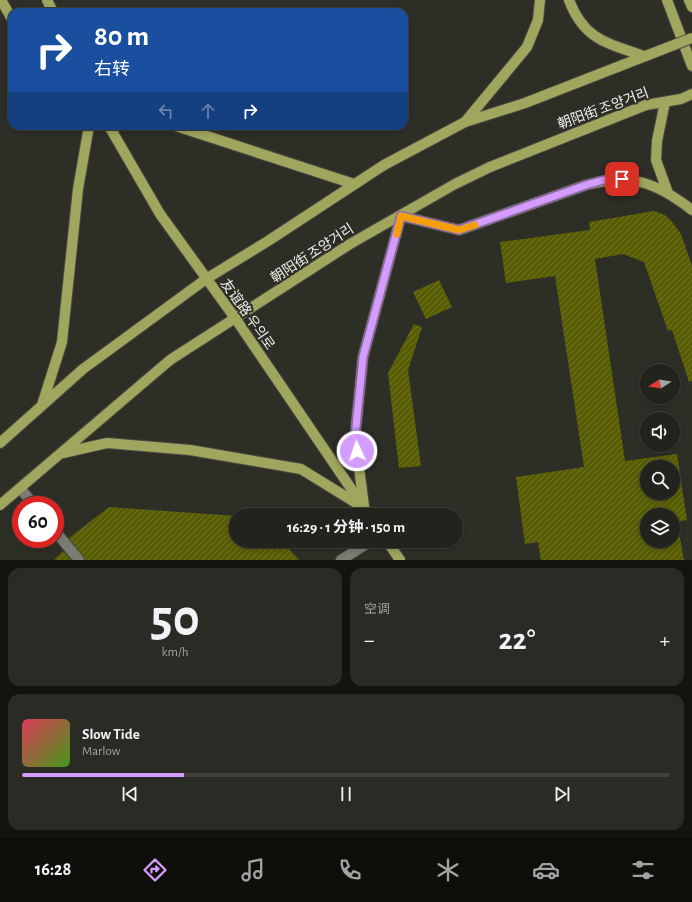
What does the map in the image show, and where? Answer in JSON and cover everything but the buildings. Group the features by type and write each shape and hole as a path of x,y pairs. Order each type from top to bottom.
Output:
{"main road":[{"path":"1,0 8,12"},
{"path":"465,122 527,47 538,20 540,0"},
{"path":"569,0 580,24 589,33 609,44 644,56"},
{"path":"667,0 692,66"},
{"path":"689,0 692,7"},
{"path":"0,443 83,369 206,279 268,241 354,184 412,149 465,122 525,103 692,38"},
{"name":"朝阳街 조양거리","path":"0,505 170,360 350,244 455,184 515,156 646,106 681,99 692,94"},
{"path":"665,102 657,141 656,160 668,193"},
{"path":"41,406 62,342 78,189 88,130"},
{"name":"友谊路 우의로","path":"111,130 160,214 235,318 363,508"},
{"path":"188,130 354,184"},
{"path":"365,508 355,437 363,357 401,216 459,230 586,185 604,180 622,179 659,188 692,210"},
{"path":"61,454 107,443 190,450 301,469 360,508"},
{"path":"392,548 400,560"}],"street":[{"path":"20,488 27,496"},
{"path":"64,542 79,560"},
{"path":"340,560 360,548"}],"slow traffic":[{"path":"397,234 401,216 459,230 475,225"}],"route":[{"path":"357,451 355,437 363,357 388,269 401,216 459,230 586,185 604,180 622,179"}]}
